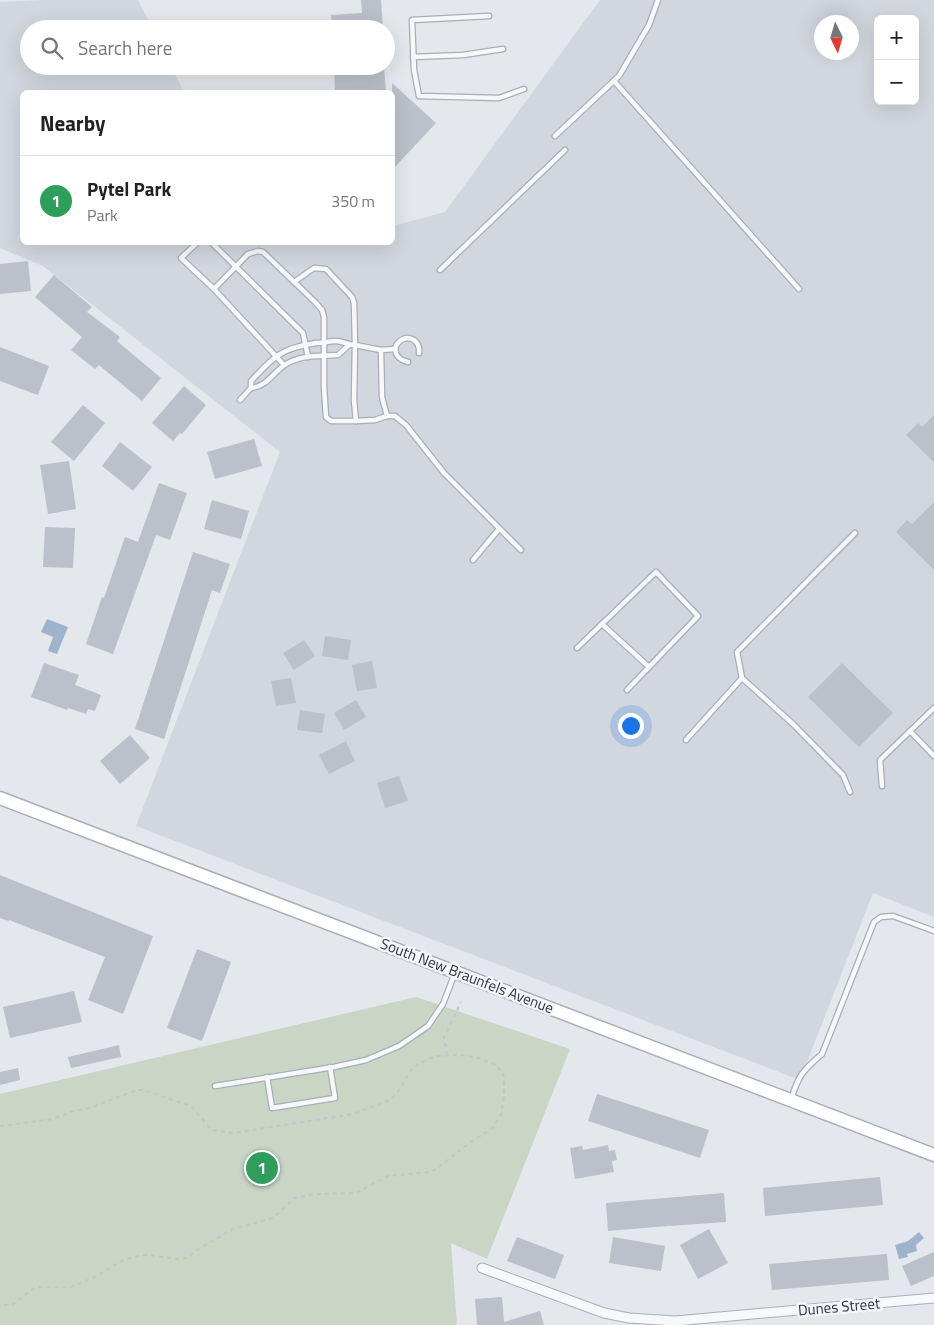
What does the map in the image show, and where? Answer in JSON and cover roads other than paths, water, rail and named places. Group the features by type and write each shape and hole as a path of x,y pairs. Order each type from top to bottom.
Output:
{"main road":[{"name":"South New Braunfels Avenue","path":"0,798 791,1102 934,1155"}],"street":[{"name":"Dunes Street","path":"482,1268 604,1312 629,1318 675,1322 934,1298"}],"lane":[{"path":"555,136 619,76 649,25 658,0"},
{"path":"489,16 412,20 414,70 419,96 499,98 524,89"},
{"path":"413,58 463,55 503,49"},
{"path":"614,81 799,290"},
{"path":"440,270 564,150"},
{"path":"195,245 181,258 214,289 284,365"},
{"path":"214,245 303,334 308,357"},
{"path":"214,289 248,254 263,252 322,310 324,317 323,356 326,417 331,421 356,421 395,416 406,425 444,473 521,550"},
{"path":"294,282 314,268 326,269 348,290 354,303 354,400 356,421"},
{"path":"408,362 399,360 395,349 398,342 410,338 417,342 419,353"},
{"path":"251,388 251,380 277,356 290,348 337,341 349,345 381,350 395,349"},
{"path":"240,400 251,388 261,387 290,361 308,357 338,355 349,345"},
{"path":"381,350 382,396 387,416"},
{"path":"473,560 499,528"},
{"path":"850,792 842,775 793,724 742,678 737,652 854,533"},
{"path":"578,648 656,572 698,616 627,690"},
{"path":"602,624 649,667"},
{"path":"686,740 742,678"},
{"path":"882,786 880,760 934,708"},
{"path":"910,731 934,756"},
{"path":"791,1102 796,1084 804,1068 822,1054 874,922 881,917 893,916 934,932"},
{"path":"215,1086 366,1060 399,1046 428,1026 443,1004 455,972"},
{"path":"267,1077 272,1108 335,1098 330,1067"}],"water":[{"path":"47,619 68,627 57,654 48,651 53,637 41,632"},
{"path":"919,1232 924,1238 916,1245 917,1251 907,1254 908,1257 899,1259 895,1245 908,1241"}],"place":[{"name":"Pytel Park","path":"262,1168"}]}
